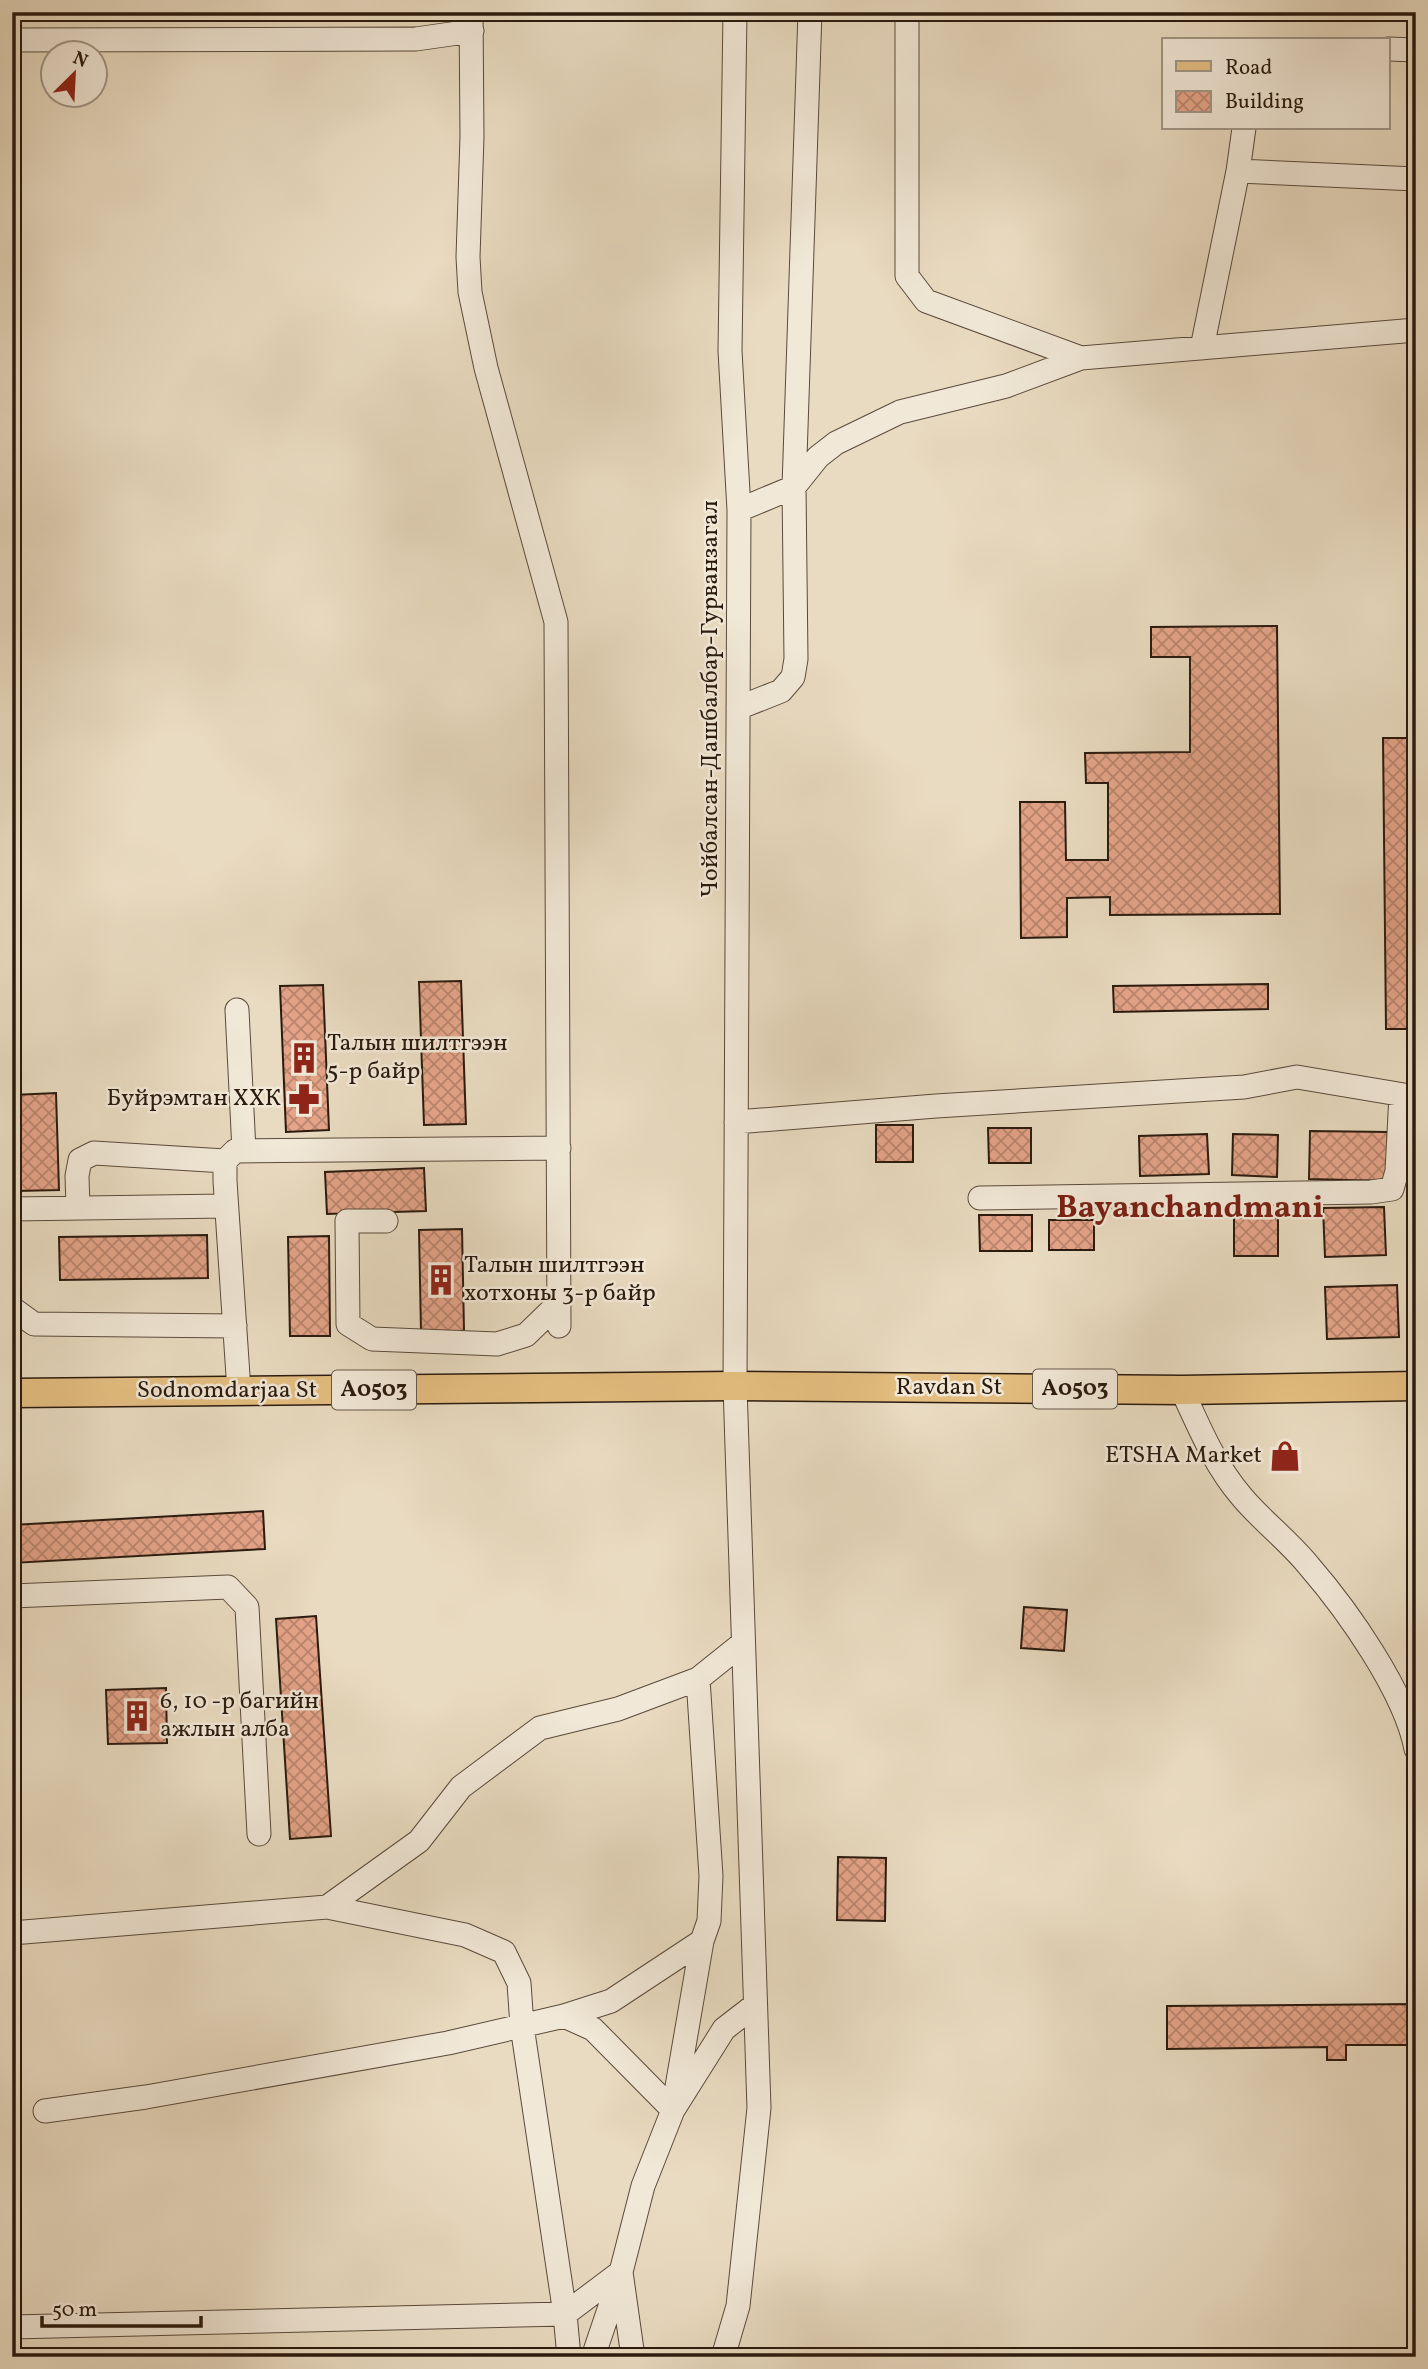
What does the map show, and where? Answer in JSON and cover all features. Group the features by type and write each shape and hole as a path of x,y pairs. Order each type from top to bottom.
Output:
{"main road":[{"name":"Ravdan St","path":"735,1386 1182,1390 1416,1386"},
{"name":"Sodnomdarjaa St","path":"12,1393 735,1386"}],"street":[{"name":"Чойбалсан-Дашбалбар-Гурванзагал","path":"723,2357 738,2306 759,2108 735,1386 739,510 730,351 735,12"},
{"path":"738,708 781,691 793,677 796,659 794,487 810,12"},
{"path":"907,12 907,276 926,301 1081,358"},
{"path":"12,40 416,39 472,22 468,246 470,292 486,368 556,622 559,1326"},
{"path":"1390,49 1416,50"},
{"path":"1202,348 1244,130"},
{"path":"1238,171 1416,179"},
{"path":"739,510 794,487 818,457 836,443 900,412 1006,386 1081,358 1416,330"},
{"path":"237,1010 235,1156 226,1206 239,1391"},
{"path":"736,1122 936,1106 1244,1087 1297,1077 1409,1096 1392,1188 1371,1192 980,1198"},
{"path":"78,1207 77,1176 80,1160 94,1153 235,1156 559,1148"},
{"path":"12,1209 226,1206"},
{"path":"386,1221 347,1221 348,1324 372,1339 497,1344 526,1335 559,1303"},
{"path":"12,1308 34,1324 235,1326"},
{"path":"1182,1390 1209,1450 1241,1496 1309,1565 1360,1633 1394,1690 1411,1727 1416,1749"},
{"path":"12,1596 228,1587 247,1606 260,1834"},
{"path":"327,1907 419,1841 461,1787 540,1728 618,1709 698,1679 743,1643"},
{"path":"673,2110 702,1941 709,1922 711,1876 698,1679"},
{"path":"12,1933 327,1907 465,1935 504,1952 519,1983 522,2026 569,2357"},
{"path":"45,2111 159,2094 448,2043 564,2016 611,2001 702,1941"},
{"path":"593,2357 621,2272 643,2186 673,2110 724,2029 755,2005"},
{"path":"564,2016 593,2029 673,2110"},
{"path":"12,2327 565,2314 621,2272"},
{"path":"621,2272 633,2357"}],"building":[{"path":"1277,626 1280,914 1110,915 1110,897 1067,898 1067,937 1021,938 1020,802 1065,802 1066,860 1108,860 1108,783 1086,783 1085,753 1190,752 1190,657 1151,657 1151,627"},
{"path":"1383,738 1416,738 1416,1029 1386,1029"},
{"path":"461,981 466,1124 424,1125 419,982"},
{"path":"1268,984 1268,1009 1114,1012 1113,986"},
{"name":"Талын шилтгээн 5-р байр","path":"323,985 329,1130 286,1132 280,986"},
{"path":"56,1093 59,1190 16,1191 13,1095"},
{"path":"876,1125 913,1125 913,1162 876,1162"},
{"path":"988,1128 1031,1128 1031,1163 989,1163"},
{"path":"1310,1131 1388,1132 1387,1181 1309,1179"},
{"path":"1207,1134 1209,1174 1140,1176 1139,1136"},
{"path":"1233,1134 1278,1135 1277,1177 1232,1175"},
{"path":"424,1168 426,1211 327,1214 325,1172"},
{"path":"1384,1207 1386,1255 1325,1257 1323,1208"},
{"path":"979,1215 1032,1215 1032,1251 980,1251"},
{"path":"1234,1218 1278,1218 1278,1256 1234,1256"},
{"path":"1049,1220 1094,1220 1094,1250 1049,1250"},
{"name":"Талын шилтгээн хотхоны 3-р байр","path":"462,1229 464,1331 421,1331 419,1230"},
{"path":"207,1235 208,1278 60,1280 59,1237"},
{"path":"329,1236 330,1336 290,1336 288,1237"},
{"path":"1397,1285 1399,1337 1327,1339 1325,1287"},
{"path":"263,1511 265,1549 12,1563 12,1525"},
{"path":"1024,1607 1067,1610 1064,1651 1021,1648"},
{"path":"316,1616 331,1836 290,1839 276,1619"},
{"name":"6, 10 -р багийн ажлын алба","path":"166,1688 167,1743 108,1744 106,1690"},
{"path":"838,1857 886,1858 885,1921 837,1920"},
{"path":"1416,2004 1416,2045 1346,2045 1346,2060 1327,2060 1327,2047 1167,2049 1167,2006"}],"place":[{"name":"Талын шилтгээн 5-р байр","path":"304,1058"},
{"name":"Буйрэмтан ХХК","path":"304,1099"},
{"name":"Талын шилтгээн хотхоны 3-р байр","path":"441,1280"},
{"name":"ETSHA Market","path":"1285,1456"},
{"name":"6, 10 -р багийн ажлын алба","path":"137,1716"}],"district":[{"name":"Bayanchandmani","path":"1190,1209"}]}
